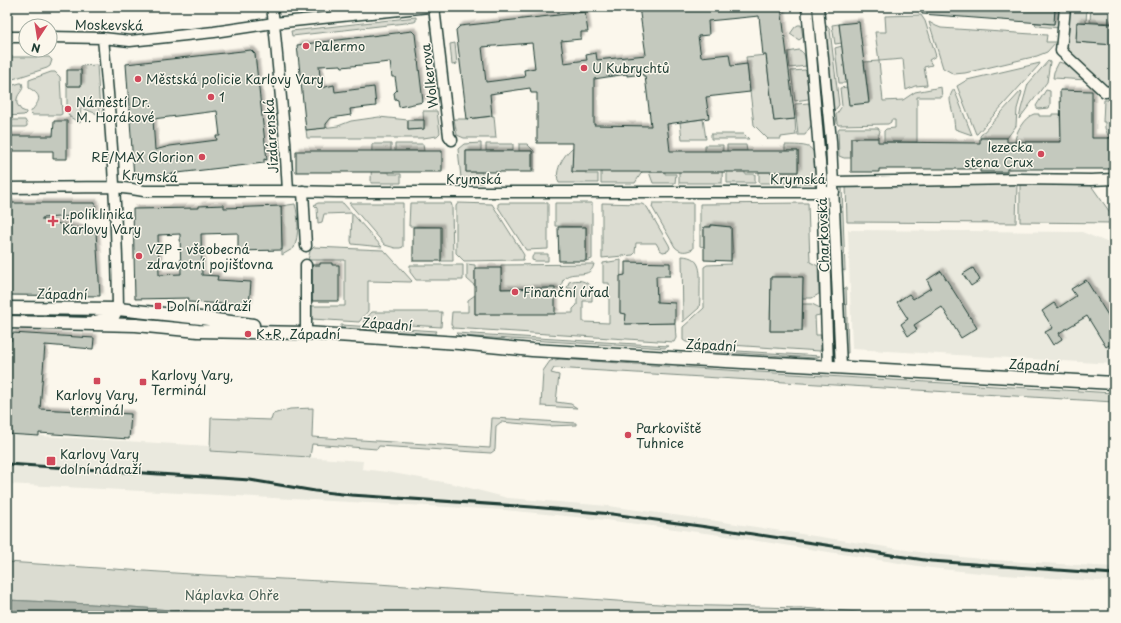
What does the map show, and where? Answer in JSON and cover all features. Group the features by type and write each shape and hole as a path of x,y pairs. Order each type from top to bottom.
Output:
{"street":[{"name":"Jízdárenská","path":"272,7 288,191"},
{"name":"Moskevská","path":"58,37 103,38 130,41 214,32 274,23 429,7"},
{"name":"Wolkerova","path":"434,7 449,136 452,140"},
{"name":"Charkovská","path":"807,7 822,192 828,366"},
{"name":"Charkovská","path":"818,7 834,187 841,367"},
{"path":"1065,7 1061,51 1105,92 1114,91"},
{"path":"7,37 18,37"},
{"path":"103,38 110,131 118,309"},
{"name":"Krymská","path":"113,187 144,191 459,193 822,192 834,187 1019,179 1114,179"},
{"path":"7,188 113,187"},
{"path":"303,192 306,246"},
{"path":"306,265 306,333"},
{"name":"Západní","path":"7,308 118,309 202,318 306,333"},
{"name":"Západní","path":"82,324 114,317 118,309"},
{"name":"Západní","path":"7,322 136,325 198,331 306,333 459,343 532,350 1114,383"}],"shaded area":[{"path":"848,230 1082,232 1114,245 1114,364 852,349"},
{"path":"7,434 209,446 210,451 363,461 362,469 454,484 508,498 608,506 932,554 991,560 1114,567 1114,582 990,574 931,568 713,534 606,520 505,510 7,484"},
{"path":"7,600 91,604 250,616 7,616"}],"green space":[{"path":"1055,7 1060,7 1060,28 1036,26 1035,23 1054,24"},
{"path":"1072,7 1087,7 1086,22 1077,22 1076,42 1114,45 1114,88 1107,88 1084,68 1069,51 1066,41 1066,32 1069,10"},
{"path":"1091,7 1102,7 1114,10 1114,23 1090,22"},
{"path":"921,15 925,21 936,56 929,60 932,65 924,67 927,85 915,86 906,90 903,59 879,61 875,32 886,32 885,16"},
{"path":"416,17 416,21 414,22 292,36 291,31 301,30"},
{"path":"929,22 941,28 1047,35 1046,42 1056,42 1047,52 1037,56 965,73 954,74 943,68"},
{"path":"839,24 842,43 835,44 832,25"},
{"path":"798,25 801,25 803,37 799,40 790,34"},
{"path":"827,26 830,30 839,105 832,114 824,28"},
{"path":"815,31 817,32 824,110 820,108"},
{"path":"455,43 457,64 452,65 450,44"},
{"path":"842,46 846,83 839,83 835,48"},
{"path":"799,50 804,55 806,66 790,68 788,52"},
{"path":"766,55 774,121 795,119 796,135 781,137 781,139 768,139 754,125 746,57"},
{"path":"7,57 50,58 52,60 50,66 47,68 7,81"},
{"path":"879,61 883,101 903,100 915,92 941,87 942,97 917,97 917,142 884,142 884,131 886,129 895,128 895,120 891,120 888,124 838,125 837,123 836,115 842,106 840,88 847,87 850,105 869,102 864,62"},
{"path":"1048,61 1050,62 1047,82 1019,119 1028,84"},
{"path":"1059,62 1071,66 1087,80 1053,78"},
{"path":"1040,63 976,134 957,86 967,80"},
{"path":"97,65 100,112 98,114 81,108 80,123 70,117 67,112 67,86 81,86 81,66"},
{"path":"805,70 809,98 795,101 791,71"},
{"path":"55,72 60,77 62,114 32,115 30,113 37,103 38,97 34,91 29,88 29,80"},
{"path":"22,83 23,88 18,97 17,104 21,110 26,113 24,115 7,116 7,87"},
{"path":"954,89 972,135 955,129 950,99"},
{"path":"1046,90 1050,91 1049,108 1038,109 1036,106"},
{"path":"1021,91 1017,109 1016,126 1007,138 980,138 980,136"},
{"path":"1104,100 1114,100 1114,138 1109,138 1105,128 1105,122 1103,122"},
{"path":"809,103 812,124 805,135 798,135 795,104"},
{"path":"423,111 437,111 440,133 437,136 423,138 307,138 306,130 338,126 351,121 379,117 408,120 408,130 424,129"},
{"path":"1034,114 1039,114 1039,116 1052,116 1052,114 1060,114 1061,142 1015,142 1015,138 1021,126 1027,118"},
{"path":"494,116 496,138 464,138 457,135 454,119"},
{"path":"703,119 706,139 682,139 680,122"},
{"path":"7,120 25,120 27,126 7,127"},
{"path":"839,128 878,128 880,131 878,138 851,138 851,158 844,158 839,156"},
{"path":"711,134 744,134 749,139 711,139"},
{"path":"481,143 481,151 466,151 466,172 482,172 482,183 464,183 461,178 458,149 464,144"},
{"path":"372,144 391,144 391,151 376,151 376,171 389,172 389,174 401,174 401,183 371,183"},
{"path":"395,144 423,144 424,151 395,151"},
{"path":"486,144 513,144 513,151 486,151"},
{"path":"519,144 527,144 534,151 534,172 532,172 532,151 519,151"},
{"path":"705,145 723,145 722,183 679,183 679,172 705,151"},
{"path":"727,145 746,145 747,151 732,151 745,174 755,174 755,183 727,183"},
{"path":"785,145 809,147 812,150 815,159 816,177 812,183 759,183 759,172 798,172 798,151 785,151"},
{"path":"575,146 588,151 573,151 572,172 598,174 598,183 559,183 558,173 561,162 567,153"},
{"path":"642,151 642,172 635,183 601,183 601,172"},
{"path":"649,172 676,174 675,183 653,183"},
{"path":"1017,184 1016,223 847,222 846,185"},
{"path":"1090,184 1114,218 1114,223 1020,222 1020,185"},
{"path":"837,187 842,187 845,271 841,269"},
{"path":"318,203 343,203 352,213 324,214 322,222 318,223 317,208 314,205"},
{"path":"349,203 403,203 403,247 395,248 385,245"},
{"path":"410,203 451,203 453,261 441,261 440,227 409,226"},
{"path":"458,203 492,204 524,255 523,260 464,261 456,253 456,206"},
{"path":"548,203 548,249 526,250 498,207 498,204"},
{"path":"555,203 592,203 592,259 586,261 586,227 555,226"},
{"path":"602,203 642,204 647,207 669,245 670,248 668,251 663,252 660,250 656,243 636,243 635,253 633,255 602,258"},
{"path":"653,203 693,203 693,249 684,251 675,247 652,207"},
{"path":"808,203 810,262 818,266 819,294 812,298 802,298 803,277 771,277 770,331 802,331 802,304 812,304 820,308 820,315 815,316 816,335 821,335 820,351 686,342 683,340 683,327 704,308 704,267 707,265 731,264 731,254 733,253 731,227 711,225 711,227 704,227 704,247 700,246 700,204"},
{"path":"295,204 298,226 296,243 294,248 282,255 281,206"},
{"path":"352,213 382,247 352,244"},
{"path":"828,224 831,224 836,337 834,338 832,337"},
{"path":"314,247 383,250 412,281 368,281 368,311 359,322 312,319 308,306 345,306 345,260 308,260 310,251"},
{"path":"534,254 548,254 548,261 532,260"},
{"path":"682,256 694,259 700,272 699,308 683,322"},
{"path":"621,260 620,312 626,314 626,324 675,323 676,338 674,342 453,328 451,324 452,312 468,312 468,300 475,295 475,314 573,313 573,309 577,305 577,289 567,288 569,282 579,280 587,283 592,288 592,301 583,301 583,322 609,323 609,283 603,283 603,263"},
{"path":"467,264 475,265 475,286 467,279"},
{"path":"594,264 592,270 587,273 566,277 561,288 501,289 501,265"},
{"path":"410,265 463,265 463,280 416,280 410,272"},
{"path":"846,288 848,353 844,353 842,289"},
{"path":"372,312 442,312 441,327 363,322"},
{"path":"341,325 437,331 435,334 341,328"},
{"path":"456,333 669,346 665,348 459,336"},
{"path":"688,348 820,356 815,358 691,350"},
{"path":"560,359 1114,393 1114,402 554,368 551,373 559,375 556,402 571,404 577,408 541,406 543,371 550,361"},
{"path":"313,408 312,437 490,448 492,418 576,423 576,425 548,426 501,422 496,426 495,450 491,453 379,446 377,449 312,444 310,457 210,451 211,418 271,420 273,414 290,409"},
{"name":"Náplavka Ohře","path":"7,562 205,575 378,584 673,605 801,608 918,616 250,616 91,604 7,600"}],"building":[{"path":"639,7 781,7 795,119 774,121 766,55 763,55 759,16 708,21 709,35 698,36 701,57 729,54 731,66 747,64 750,92 706,97 709,118 667,124 670,151 798,151 798,172 572,172 573,143 537,143 537,93 531,93 530,88 490,94 492,116 467,119 456,30 460,26 585,12 588,32 581,32 581,39 561,41 564,63 587,60 586,55 596,53 597,60 646,55","holes":["532,43 535,68 524,70 525,77 486,82 482,47","627,74 627,76 643,74 643,76 645,76 651,126 594,125 594,79"]},
{"path":"922,7 1055,7 1054,24 922,14"},
{"path":"859,22 869,103 849,105 839,24"},
{"path":"1077,22 1114,24 1114,45 1076,42"},
{"path":"412,31 415,34 423,102 399,107 398,100 395,99 394,93 397,90 395,77 392,77 390,62 342,67 341,65 319,66 321,88 334,85 335,92 374,87 376,106 350,109 351,115 331,118 326,124 326,128 306,130 297,45"},
{"path":"251,50 255,54 267,160 264,159 264,163 134,178 126,64","holes":["217,111 220,136 216,136 217,140 170,146 155,150 153,119"]},
{"path":"67,70 81,70 81,86 67,86"},
{"path":"1060,90 1092,91 1092,138 1114,138 1114,169 1007,169 1007,172 980,172 980,169 879,169 879,172 851,172 851,138 878,138 878,142 980,143 980,138 1007,138 1007,142 1061,142"},
{"path":"408,120 424,120 424,129 408,130"},
{"path":"54,121 67,121 67,159 53,159 53,151 7,151 7,136 53,136"},
{"path":"296,151 442,151 442,172 296,172"},
{"path":"466,151 532,151 532,172 466,172"},
{"path":"95,203 96,215 42,218 42,220 96,232 100,296 7,295 7,204"},
{"path":"224,205 224,208 281,206 282,250 238,251 238,233 201,234 202,275 218,276 217,280 251,282 249,305 188,302 189,298 135,299 133,209 199,208 199,206","holes":["180,234 181,274 159,275 158,235"]},
{"path":"711,225 731,227 731,261 704,260 704,227 711,227"},
{"path":"413,227 441,227 441,261 413,261"},
{"path":"558,227 586,227 586,261 559,261"},
{"path":"625,262 670,263 670,276 656,276 657,302 675,303 675,323 625,324 626,314 620,313 620,276 625,275"},
{"path":"320,263 332,263 332,265 339,265 339,301 312,301 312,265 320,265"},
{"name":"Finanční úřad","path":"475,268 501,268 501,289 555,288 555,314 475,314"},
{"path":"973,268 980,280 971,286 963,274"},
{"path":"941,271 977,328 961,338 942,307 914,325 917,330 908,336 901,324 908,319 897,302 909,294 913,299 931,288 927,280"},
{"path":"771,277 803,277 802,331 770,331"},
{"path":"1086,280 1114,325 1114,342 1106,347 1087,316 1059,333 1062,339 1053,345 1045,332 1053,328 1042,311 1054,303 1058,308 1076,296 1071,289"},
{"name":"Karlovy Vary dolní nádraží","path":"12,333 94,338 93,349 45,345 40,409 131,414 129,439 39,433 39,436 7,434 7,341 11,341"}],"railway":[{"path":"7,464 250,480 315,491 351,495 612,514 931,561 1114,574"}],"place":[{"name":"Palermo","path":"306,46"},
{"name":"U Kubrychtů","path":"584,68"},
{"name":"Městská policie Karlovy Vary","path":"138,79"},
{"name":"1","path":"211,97"},
{"name":"Náměstí Dr. M. Horákové","path":"68,109"},
{"name":"lezecka stena Crux","path":"1041,154"},
{"name":"RE/MAX Glorion","path":"202,157"},
{"name":"I.poliklinika Karlovy Vary","path":"53,221"},
{"name":"VZP - všeobecná zdravotní pojišťovna","path":"139,256"},
{"name":"Finanční úřad","path":"515,292"},
{"name":"Dolní nádraží","path":"158,306"},
{"name":"K+R, Západní","path":"248,334"},
{"name":"Karlovy Vary, terminál","path":"97,381"},
{"name":"Karlovy Vary, Terminál","path":"143,382"},
{"name":"Parkoviště Tuhnice","path":"628,435"},
{"name":"Karlovy Vary dolní nádraží","path":"51,461"}]}
